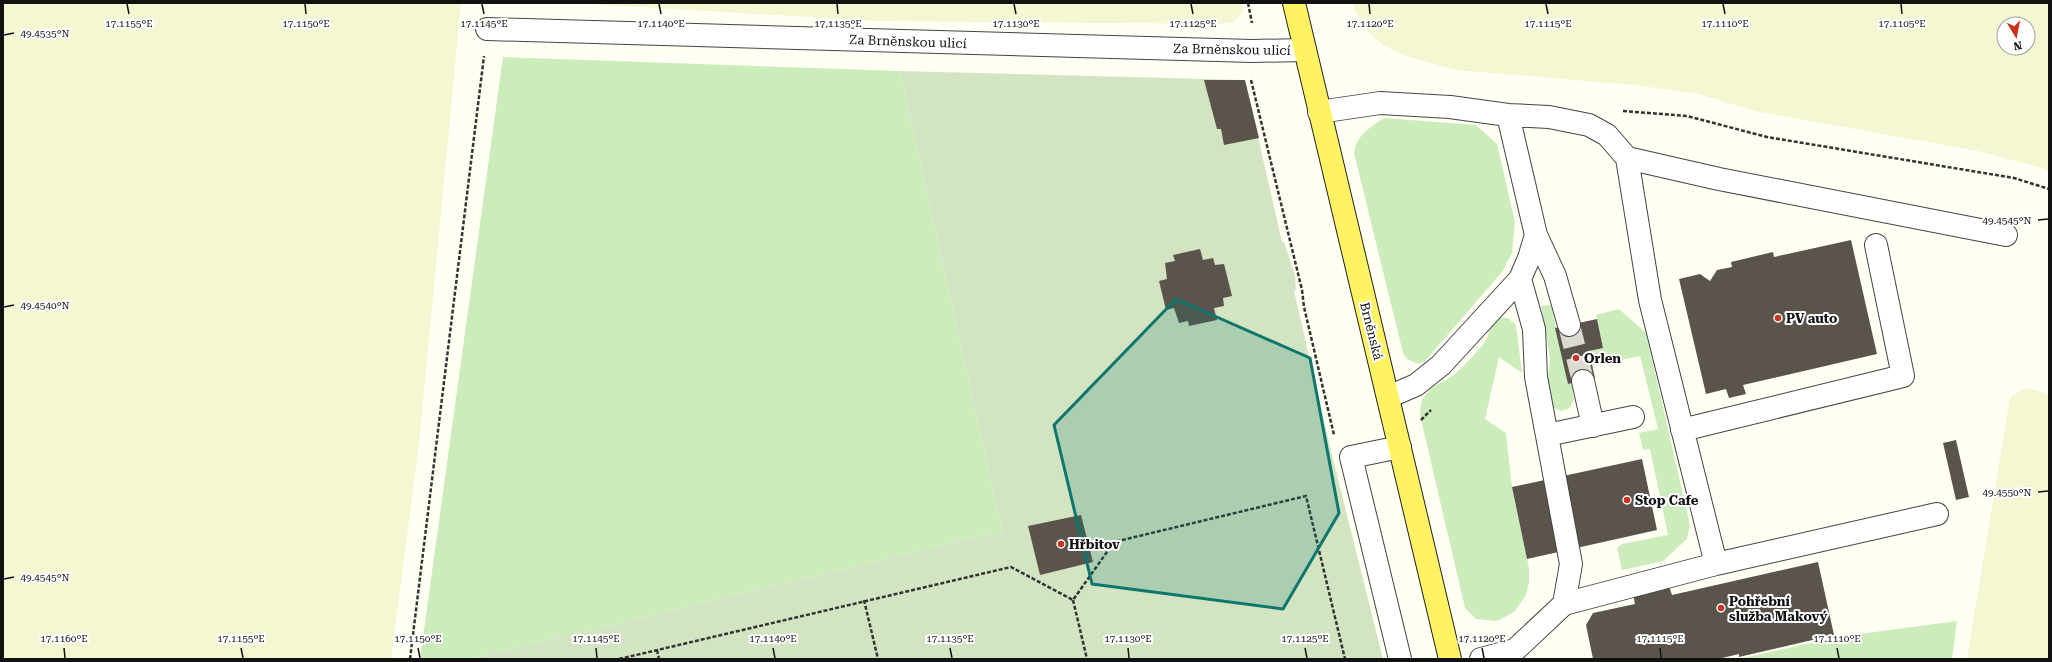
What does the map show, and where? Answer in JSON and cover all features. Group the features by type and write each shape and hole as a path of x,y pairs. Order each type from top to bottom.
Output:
{"main road":[{"name":"Brněnská","path":"1294,3 1450,659"}],"lane":[{"name":"Za Brněnskou ulicí","path":"487,29 1252,51 1305,50"},
{"path":"1319,112 1380,103 1450,107 1508,115 1549,117 1589,125 1607,135 1627,158 1650,300 1716,564"},
{"path":"1508,115 1536,235 1554,276 1569,325"},
{"path":"1627,158 1719,179 2006,235"},
{"path":"1388,397 1416,385 1442,365 1520,279 1529,258 1536,235"},
{"path":"1682,430 1903,376 1876,245"},
{"path":"1520,279 1534,329 1536,377 1571,564 1564,604"},
{"path":"1583,381 1593,426"},
{"path":"1547,435 1633,417"},
{"path":"1398,437 1351,457 1400,659"},
{"path":"1481,659 1515,650 1564,604 1716,564 1937,514"}],"path":[{"path":"410,659 487,29"},
{"path":"1252,51 1251,80 1302,290 1304,307 1336,443"},
{"path":"1589,125 1601,117 1617,111 1687,116 1767,137 2014,178 2049,189"},
{"path":"1398,437 1423,420 1433,408"},
{"path":"1087,659 1073,600 1114,542 1306,496 1345,659"},
{"path":"619,659 864,600 1011,567 1073,600"},
{"path":"864,600 878,659"},
{"path":"657,650 659,659"}],"highlighted area":[{"path":"1176,299 1310,358 1339,513 1283,609 1092,584 1054,425"}],"green space":[{"path":"3,3 461,3 419,444 391,659 3,659"},
{"path":"572,3 1241,3 1243,12 1233,23 1220,24 874,21"},
{"path":"1353,3 2049,3 2049,170 1978,151 1755,111 1698,94 1634,85 1456,70 1402,55 1383,45 1370,34 1354,9"},
{"path":"503,57 900,71 1002,531 470,659 420,659"},
{"path":"900,71 1245,80 1282,242 1284,242 1295,275 1296,290 1294,291 1332,455 1383,659 470,659 1002,531"},
{"path":"1384,118 1476,125 1497,144 1515,222 1512,253 1502,272 1425,361 1418,364 1407,359 1403,353 1354,153 1355,147 1364,132"},
{"path":"1551,305 1568,384 1572,383 1574,399 1570,408 1561,411 1551,407 1547,391 1550,358 1541,306"},
{"path":"1619,309 1646,333 1690,525 1687,539 1663,561 1622,570 1617,548 1622,544 1668,535 1650,449 1643,450 1639,433 1658,429 1640,356 1592,366 1589,351 1603,348 1596,315"},
{"path":"1500,318 1508,318 1516,325 1522,373 1499,357 1485,419 1506,433 1512,487 1529,568 1529,582 1526,595 1514,612 1497,621 1476,619 1465,608 1420,415 1421,405 1428,392 1465,365 1485,341 1490,326"},
{"path":"2026,388 2049,394 2049,659 1967,659 2010,397"},
{"path":"1957,621 1952,659 1738,659 1838,637"}],"building":[{"path":"1204,80 1245,80 1259,138 1224,145 1221,129 1217,129"},
{"name":"PV auto","path":"1851,240 1877,354 1743,385 1746,394 1729,398 1726,389 1706,394 1679,279 1700,274 1710,281 1717,270 1732,267 1731,262 1773,252 1774,257"},
{"path":"1200,249 1203,260 1213,258 1215,265 1224,264 1232,296 1223,298 1224,306 1214,308 1217,320 1189,326 1188,321 1179,323 1174,308 1166,310 1159,281 1167,279 1165,263 1175,261 1173,255"},
{"name":"Orlen","path":"1597,319 1603,348 1589,351 1595,378 1568,384 1555,328"},
{"path":"1956,440 1969,497 1956,500 1943,443"},
{"path":"1642,459 1657,530 1527,559 1512,487"},
{"name":"Hřbitov","path":"1081,515 1093,562 1040,575 1028,526"},
{"name":"Pohřební služba Makový","path":"1818,562 1834,635 1739,657 1739,654 1718,659 1593,659 1586,625 1593,613 1635,604 1633,594 1669,586 1672,595"}],"tunnel":[{"path":"1569,325 1583,381"}],"place":[{"name":"PV auto","path":"1778,318"},
{"name":"Orlen","path":"1576,358"},
{"name":"Stop Cafe","path":"1627,500"},
{"name":"Hřbitov","path":"1061,544"},
{"name":"Pohřební služba Makový","path":"1721,608"}]}
